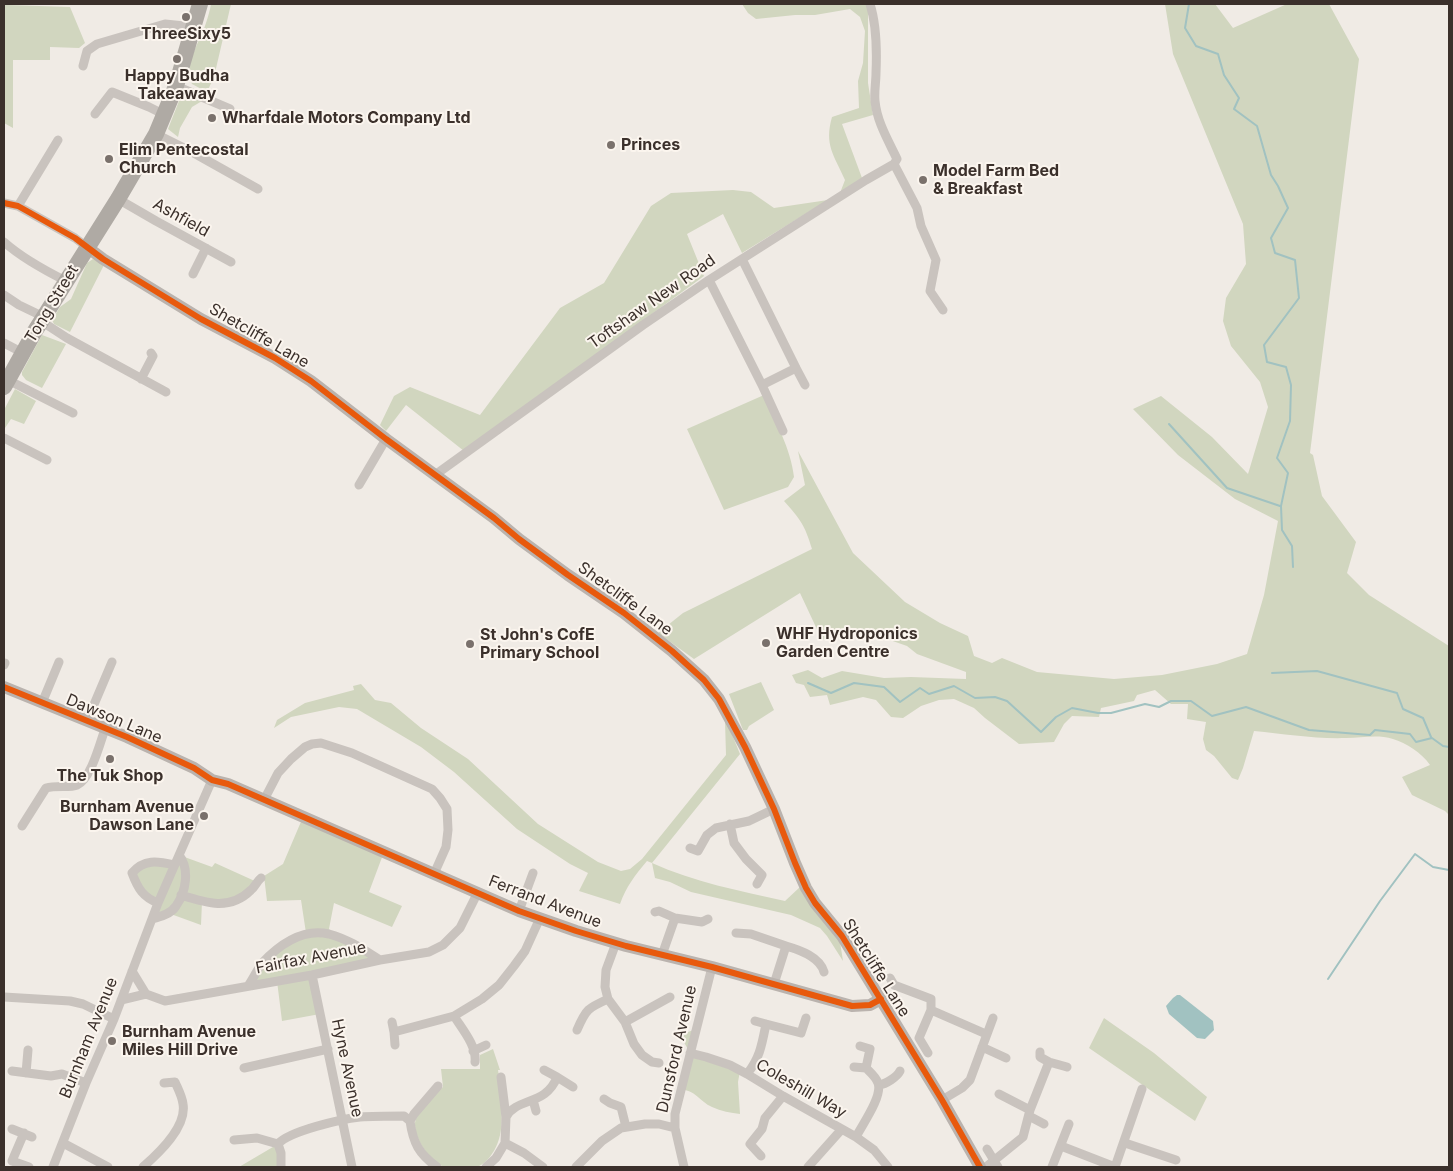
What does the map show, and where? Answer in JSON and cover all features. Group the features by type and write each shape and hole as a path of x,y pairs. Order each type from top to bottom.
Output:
{"highway":[{"name":"Tong Street","path":"5,382 156,134 176,86 200,4"}],"street":[{"path":"870,4 876,35 875,100 881,128 896,159 894,164 917,208 921,226 936,260 930,291 943,310"},
{"path":"83,66 87,51 97,44 165,24 194,27"},
{"path":"176,86 230,109"},
{"path":"95,114 112,92 164,115"},
{"path":"156,134 258,189"},
{"path":"18,206 58,140"},
{"name":"Toftshaw New Road","path":"435,475 643,325 709,280 894,164"},
{"name":"Ashfield","path":"118,198 231,262"},
{"path":"4,203 18,206 87,246"},
{"path":"4,242 13,250 66,281"},
{"name":"Shetcliffe Lane","path":"87,246 103,259 201,319 282,363 327,393 568,575 624,613 672,651 704,680 719,699 745,747 774,809 806,888 815,903 842,936 942,1100 980,1167"},
{"path":"193,274 206,248"},
{"path":"742,259 804,385"},
{"path":"709,280 783,431"},
{"path":"4,295 42,319 67,338 166,392"},
{"path":"4,343 23,353"},
{"path":"141,378 153,356 151,353"},
{"path":"762,386 796,368"},
{"path":"5,382 73,413"},
{"path":"4,438 47,460"},
{"path":"359,480 386,439"},
{"path":"42,703 59,662"},
{"path":"87,721 112,662"},
{"name":"Dawson Lane","path":"4,689 105,728 194,768 212,780"},
{"path":"22,826 46,788 75,786 87,776 105,728"},
{"path":"264,800 278,773 305,747 321,743 352,753 432,789 440,798 447,810 448,830 446,847 434,874"},
{"name":"Ferrand Avenue","path":"212,780 228,784 434,874 576,932 852,1006 870,1005 881,999"},
{"name":"Burnham Avenue","path":"53,1167 114,1019 174,864 212,780"},
{"path":"690,848 698,851 707,836 716,828 749,821 774,809"},
{"path":"730,824 734,843 746,859 766,873 757,884"},
{"path":"152,919 168,913 176,907 181,895 186,871 179,855"},
{"path":"158,904 148,899 140,891 132,873 139,865 151,862 174,864"},
{"path":"519,910 533,873"},
{"path":"181,895 220,904 236,900 252,890 261,878"},
{"name":"Fairfax Avenue","path":"121,1000 146,994 165,1001 428,952 443,945 460,928 478,892"},
{"path":"657,910 675,918 705,923"},
{"path":"394,1032 454,1016 482,999 499,985 525,951 540,918"},
{"path":"662,955 675,918"},
{"path":"736,933 752,932 808,955 824,967"},
{"name":"Fairfax Avenue","path":"248,986 261,964 280,945 306,933 328,934 355,944 380,960"},
{"path":"616,943 606,970 608,999 625,1022 634,1044 642,1055 652,1062 659,1063"},
{"path":"774,984 786,946"},
{"name":"Dunsford Avenue","path":"684,1167 675,1128 675,1114 712,967"},
{"path":"132,971 146,994"},
{"name":"Hyne Avenue","path":"312,975 352,1167"},
{"path":"890,978 894,984 933,997 931,1010 919,1038 928,1053"},
{"path":"4,997 70,1001 83,1004 114,1019"},
{"path":"625,1022 670,997"},
{"path":"577,1030 584,1012 608,999"},
{"path":"852,1006 892,1019"},
{"path":"931,1010 986,1034"},
{"path":"454,1016 476,1056 475,1062"},
{"path":"756,1021 804,1035 806,1018"},
{"path":"942,1100 962,1088 970,1080 993,1018"},
{"path":"392,1022 395,1045"},
{"path":"747,1074 755,1063 760,1051 766,1024"},
{"path":"473,1050 486,1046"},
{"path":"860,1046 871,1048 866,1068"},
{"path":"982,1047 1006,1058"},
{"path":"244,1068 328,1049"},
{"path":"26,1073 28,1050"},
{"path":"1040,1052 1040,1057 1049,1062 1067,1067"},
{"name":"Coleshill Way","path":"690,1053 706,1056 747,1074 856,1137 874,1150 888,1167"},
{"path":"986,1167 996,1164 1023,1137 1029,1113 1049,1062"},
{"path":"854,1067 866,1068 879,1085 879,1092 874,1105 856,1137"},
{"path":"544,1070 573,1087"},
{"path":"12,1071 51,1076 62,1074 86,1083"},
{"path":"879,1085 900,1074"},
{"path":"143,1167 155,1157 180,1126 184,1113 176,1077 164,1084"},
{"path":"486,1167 496,1158 505,1144 506,1117 501,1077"},
{"path":"506,1117 512,1109 545,1095 555,1084 557,1077"},
{"path":"437,1167 421,1154 412,1134 410,1121 438,1086"},
{"path":"1061,1146 1115,1167 1125,1143 1142,1089"},
{"path":"999,1094 1044,1124"},
{"path":"761,1156 747,1143 762,1129 765,1118 783,1096"},
{"path":"604,1099 610,1103 625,1105 626,1127"},
{"path":"533,1100 536,1112"},
{"path":"278,1144 281,1140 304,1130 359,1117 404,1116 410,1121"},
{"path":"576,1167 602,1141 621,1128 659,1124 675,1128"},
{"path":"1052,1167 1069,1124"},
{"path":"12,1128 28,1135 10,1164 29,1167"},
{"path":"808,1167 841,1130"},
{"path":"234,1140 257,1138 278,1144"},
{"path":"63,1143 108,1167"},
{"path":"1125,1143 1176,1160"},
{"path":"278,1144 281,1153 281,1167"},
{"path":"505,1144 524,1153 543,1167"},
{"path":"987,1150 996,1164"}],"green space":[{"path":"4,4 70,7 85,43 79,48 50,47 50,60 13,60 13,128 4,123"},
{"path":"211,4 231,4 214,77 207,92 192,84 190,69 193,53 206,23"},
{"path":"742,4 866,4 868,11 868,83 873,115 842,124 862,178 840,193 845,180 831,150 829,135 832,117 859,108 858,81 863,63 865,31 860,17 850,9 815,15 756,19 748,13"},
{"path":"1165,4 1215,4 1233,28 1287,4 1329,4 1359,59 1310,453 1313,455 1322,496 1356,542 1347,573 1369,595 1449,646 1449,815 1445,811 1412,795 1402,777 1430,765 1427,761 1408,746 1387,738 1375,736 1323,738 1254,731 1238,780 1232,778 1214,756 1206,750 1203,739 1206,722 1187,719 1188,704 1171,704 1155,690 1137,695 1134,701 1101,708 1099,717 1072,716 1064,724 1054,742 1019,744 974,708 954,699 939,700 921,706 903,718 891,717 876,700 863,697 830,705 827,695 810,697 804,685 796,683 792,675 808,670 822,678 842,671 884,678 966,679 966,672 917,654 907,646 864,631 843,630 822,640 800,593 694,659 658,633 683,613 812,549 801,523 784,501 805,485 798,451 853,553 905,602 940,623 968,636 974,656 992,663 1002,658 1037,672 1114,679 1162,675 1217,664 1247,654 1264,595 1278,521 1235,499 1178,455 1133,409 1161,396 1212,437 1248,474 1268,407 1260,382 1231,346 1223,321 1226,298 1246,264 1243,224 1173,54"},
{"path":"185,96 202,101 192,107 180,128 178,137 168,129 179,101"},
{"path":"733,190 751,192 774,208 828,200 742,253 723,214 687,234 704,276 464,451 406,405 386,431 380,425 394,396 410,387 480,415 560,308 604,283 651,206 671,193"},
{"path":"93,259 104,265 70,332 54,324 52,320 60,307 71,299 87,263"},
{"path":"42,335 66,344 42,388 26,380 22,372"},
{"path":"15,389 36,401 24,424 11,419 4,428 4,410"},
{"path":"764,395 790,456 794,477 788,487 724,510 687,429"},
{"path":"761,682 774,710 749,726 747,730 743,730 729,694"},
{"path":"361,684 375,700 391,703 421,728 468,759 538,824 598,862 621,871 630,869 642,859 726,755 725,721 740,754 652,863 647,861 639,871 628,887 620,904 579,891 588,873 570,864 517,829 454,772 421,747 357,709 339,707 291,717 274,728 277,720 305,703 354,690 353,686"},
{"path":"303,817 384,852 369,892 402,906 392,927 334,903 328,934 380,960 312,975 320,1014 282,1021 277,981 248,986 261,965 306,933 301,900 267,901 264,876 283,864"},
{"path":"179,855 212,867 215,863 257,882 236,901 202,902 201,925 168,913 157,918 158,904 135,880 139,865 174,864"},
{"path":"652,863 701,881 785,901 800,887 840,942 843,961 820,928 791,915 691,892 670,882 655,878"},
{"path":"1104,1018 1154,1053 1207,1097 1195,1121 1089,1048"},
{"path":"696,1029 690,1053 680,1035"},
{"path":"493,1049 500,1070 498,1070 502,1107 500,1135 497,1146 490,1157 480,1166 442,1166 432,1159 418,1138 415,1126 417,1115 429,1099 443,1087 441,1069 480,1069 480,1055"},
{"path":"690,1053 740,1071 738,1082 740,1114 712,1107 695,1094 681,1089"},
{"path":"278,1144 281,1167 239,1167"}],"water":[{"path":"1177,995 1180,995 1213,1021 1214,1030 1205,1039 1197,1038 1169,1014 1166,1006"}],"waterway":[{"path":"1189,4 1185,28 1196,46 1218,54 1224,75 1239,98 1234,109 1257,126 1271,175 1288,208 1271,238 1275,253 1295,260 1299,298 1264,345 1267,362 1286,367 1291,385 1290,421 1277,458 1288,473 1281,506 1282,530 1292,546 1293,567"},
{"path":"1169,424 1227,488 1280,506"},
{"path":"1272,673 1317,671 1397,693 1403,709 1423,718 1431,737"},
{"path":"808,683 831,693 854,683 884,687 900,702 920,688 929,694 954,686 975,698 995,697 1007,701 1041,732 1056,717 1072,708 1098,713 1111,713 1145,704 1159,707 1171,701 1191,701 1212,716 1246,707 1309,730 1370,735 1375,730 1410,734 1416,742 1432,738 1443,746 1449,747"},
{"path":"1328,979 1380,901 1415,854 1433,867 1449,870"}],"cycle path":[{"path":"4,203 18,206 75,238 103,259 201,319 275,358 311,381 494,518 519,539 624,613 672,651 704,680 719,699 745,747 774,809 806,888 815,903 842,936 942,1100 980,1167"},
{"path":"4,687 127,737 194,768 212,780 228,784 519,911 626,946 712,967 852,1006 870,1005 881,999"}],"place":[{"name":"ThreeSixy5","path":"186,17"},
{"name":"Happy Budha Takeaway","path":"177,59"},
{"name":"Wharfdale Motors Company Ltd","path":"212,118"},
{"name":"Princes","path":"611,145"},
{"name":"Elim Pentecostal Church","path":"109,159"},
{"name":"Model Farm Bed & Breakfast","path":"923,180"},
{"name":"WHF Hydroponics Garden Centre","path":"766,643"},
{"name":"St John's CofE Primary School","path":"470,644"},
{"name":"The Tuk Shop","path":"110,759"},
{"name":"Burnham Avenue Dawson Lane","path":"204,816"},
{"name":"Burnham Avenue Miles Hill Drive","path":"112,1041"}]}
